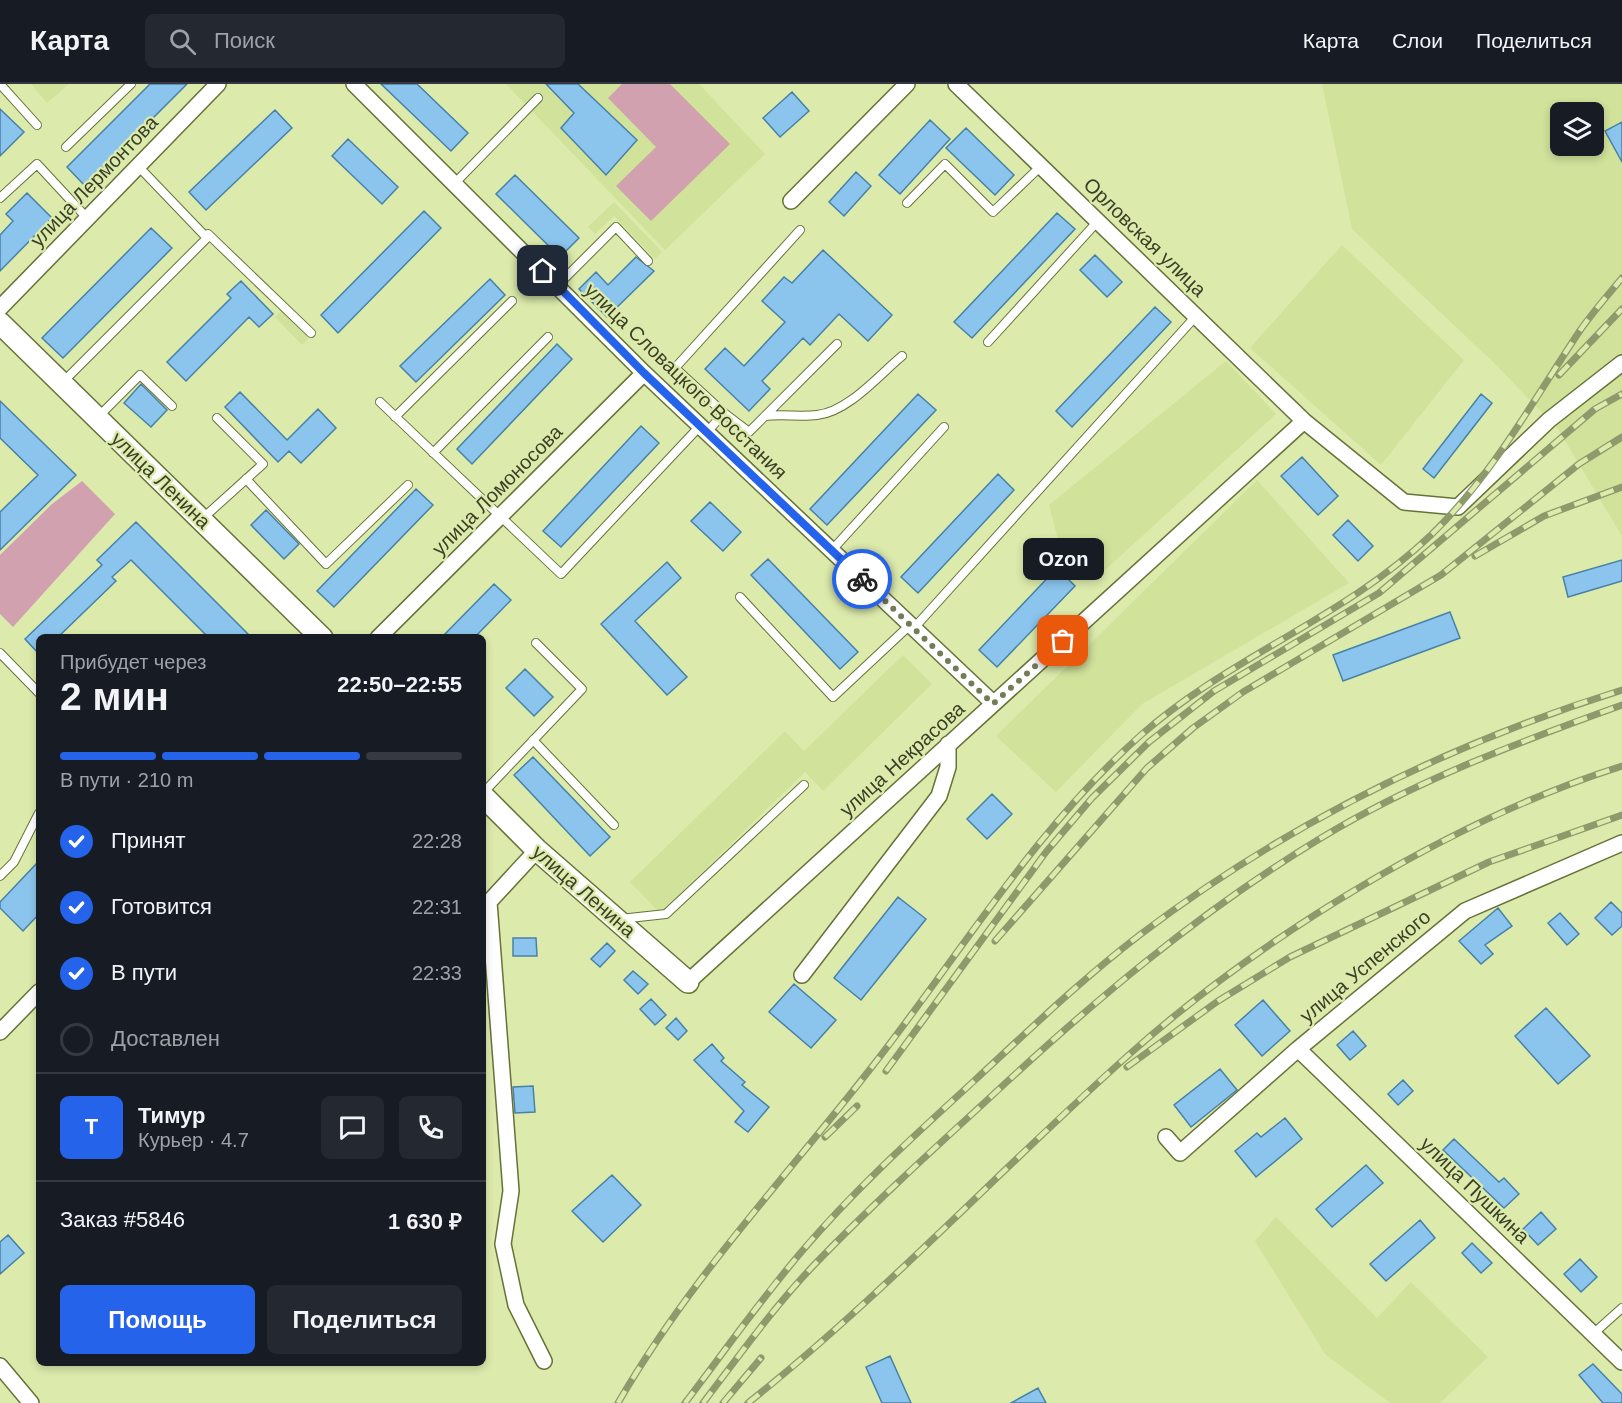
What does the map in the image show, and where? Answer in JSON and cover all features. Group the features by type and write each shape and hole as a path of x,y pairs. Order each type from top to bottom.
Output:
{"main road":[{"name":"улица Ленина","path":"0,323 318,634"},
{"name":"улица Ленина","path":"486,798 537,850 688,982"}],"street":[{"name":"улица Лермонтова","path":"0,308 218,84"},
{"name":"улица Словацкого Восстания","path":"354,84 644,373 993,704"},
{"path":"791,201 907,84"},
{"name":"Орловская улица","path":"956,84 1304,421 1404,502 1458,507 1549,420 1622,363"},
{"name":"улица Ломоносова","path":"382,634 644,373"},
{"name":"улица Некрасова","path":"688,982 1304,421"},
{"path":"802,975 939,796 948,767 948,744"},
{"name":"улица Успенского","path":"1166,1137 1180,1153 1298,1049 1465,911 1622,843"},
{"path":"537,850 486,904 511,1191 503,1244 516,1305 544,1361"},
{"path":"0,1032 36,995"},
{"name":"улица Пушкина","path":"1298,1049 1622,1362"},
{"path":"0,1366 31,1403"}],"lane":[{"path":"0,84 37,126"},
{"path":"66,147 130,84"},
{"path":"455,183 538,98"},
{"path":"0,198 37,164 87,218"},
{"path":"907,204 945,164 993,212 1041,166"},
{"path":"138,166 207,238"},
{"path":"988,342 1098,221"},
{"path":"557,286 616,227 648,261"},
{"path":"800,230 675,368 724,413 749,432 837,344"},
{"path":"62,383 207,238 208,234 311,333"},
{"path":"395,417 512,302"},
{"path":"740,597 833,697 912,626 1196,316"},
{"path":"433,453 548,337"},
{"path":"765,416 819,415 837,408 862,392 902,356"},
{"path":"97,418 140,375 172,406"},
{"path":"380,402 561,574 704,429 724,413"},
{"path":"201,520 263,464 216,418"},
{"path":"832,550 944,427"},
{"path":"246,479 326,564 408,485"},
{"path":"486,792 582,689 536,644"},
{"path":"0,653 36,690"},
{"path":"533,740 614,825"},
{"path":"616,919 666,914 804,784"},
{"path":"0,876 14,862 36,819"},
{"path":"1593,1334 1622,1308"}],"shaded area":[{"path":"31,84 69,84 47,103"},
{"path":"506,84 699,84 765,154 665,250"},
{"path":"622,84 670,84 730,144 651,221 616,186 656,147 608,98"},
{"path":"1322,84 1622,84 1622,536 1558,429 1493,362 1352,229"},
{"path":"614,202 662,252 655,259 614,216 595,234 588,227"},
{"path":"1342,245 1464,360 1381,465 1250,348"},
{"path":"282,310 309,338 302,345 275,317"},
{"path":"1226,361 1276,414 1094,580 1061,551 1049,505"},
{"path":"1257,480 1349,583 1142,704 1056,792 996,736"},
{"path":"82,481 115,514 13,627 0,614 0,555 52,504"},
{"path":"903,655 932,684 823,791 805,772 660,913 630,882 785,731 804,751"},
{"path":"1276,1217 1377,1318 1411,1282 1488,1357 1440,1403 1390,1403 1325,1354 1255,1241"}],"building":[{"path":"150,84 187,84 85,186 67,167"},
{"path":"381,84 417,84 468,133 451,151"},
{"path":"546,84 578,84 637,140 606,175 561,128 574,113"},
{"path":"792,92 809,111 780,137 763,118"},
{"path":"0,109 24,132 0,156"},
{"path":"275,110 292,128 206,210 189,192"},
{"path":"930,120 950,139 900,194 879,175"},
{"path":"1622,122 1622,162 1605,131"},
{"path":"966,128 1014,175 995,195 946,148"},
{"path":"348,139 398,187 382,204 332,156"},
{"path":"856,172 871,186 844,216 829,202"},
{"path":"515,175 579,238 560,257 496,194"},
{"path":"27,193 52,218 0,271 0,235 13,221 6,214"},
{"path":"424,211 441,228 338,333 321,315"},
{"path":"1057,213 1075,229 972,338 954,322"},
{"path":"151,228 172,248 63,358 42,338"},
{"path":"823,250 892,315 868,341 839,314 810,345 803,338 762,381 770,389 749,411 705,369 725,348 744,366 785,322 762,301 784,277 792,283"},
{"path":"1095,255 1122,282 1107,297 1080,270"},
{"path":"636,257 654,271 607,317 579,289 596,272 608,285"},
{"path":"490,279 505,295 416,382 400,366"},
{"path":"241,281 273,314 259,327 249,317 186,381 167,362 231,298 227,294"},
{"path":"1155,307 1171,322 1072,427 1056,411"},
{"path":"557,344 572,359 472,464 457,449"},
{"path":"141,384 167,410 151,427 124,403"},
{"path":"240,392 287,440 318,409 336,428 301,463 289,451 278,462 225,407"},
{"path":"918,394 936,410 827,525 810,509"},
{"path":"1481,394 1492,403 1434,478 1423,469"},
{"path":"0,401 76,475 0,550 0,512 38,475 0,438"},
{"path":"641,426 659,443 561,547 543,531"},
{"path":"1302,457 1338,496 1318,515 1281,476"},
{"path":"998,474 1014,490 918,593 901,577"},
{"path":"416,489 433,505 334,607 317,591"},
{"path":"710,502 741,532 723,551 691,521"},
{"path":"266,510 299,544 284,559 251,525"},
{"path":"1348,520 1373,546 1358,561 1333,535"},
{"path":"136,522 248,634 205,634 131,560 112,577 116,581 61,634 36,634 36,651 25,639 102,565 97,560"},
{"path":"768,559 858,652 840,669 751,575"},
{"path":"1622,560 1622,581 1568,597 1563,577"},
{"path":"667,562 681,578 635,621 687,677 667,695 601,624"},
{"path":"1057,568 1075,586 997,667 979,650"},
{"path":"494,584 511,600 478,634 445,634"},
{"path":"1450,612 1460,638 1343,681 1333,655"},
{"path":"525,669 553,697 534,716 506,688"},
{"path":"533,757 610,837 590,856 514,775"},
{"path":"992,794 1012,814 987,839 967,819"},
{"path":"36,864 36,917 23,931 0,908 0,902"},
{"path":"898,897 926,919 861,1000 834,978"},
{"path":"1611,902 1622,913 1622,926 1612,935 1595,918"},
{"path":"1498,908 1512,926 1485,945 1493,954 1481,964 1459,941"},
{"path":"1560,913 1579,934 1567,945 1548,923"},
{"path":"513,938 536,938 537,956 513,956"},
{"path":"607,943 615,951 600,967 591,959"},
{"path":"633,971 648,984 638,994 624,980"},
{"path":"794,984 836,1020 811,1048 769,1012"},
{"path":"651,999 666,1015 655,1025 640,1009"},
{"path":"1263,1000 1290,1031 1262,1056 1235,1025"},
{"path":"1546,1008 1590,1056 1558,1084 1515,1036"},
{"path":"676,1018 687,1031 678,1040 666,1028"},
{"path":"1353,1031 1366,1046 1350,1060 1337,1045"},
{"path":"712,1044 724,1058 721,1061 745,1082 742,1085 769,1107 748,1132 735,1122 744,1111 694,1060"},
{"path":"1220,1069 1237,1090 1191,1127 1174,1105"},
{"path":"1403,1080 1413,1091 1398,1105 1388,1094"},
{"path":"533,1086 535,1112 515,1113 513,1087"},
{"path":"1285,1118 1302,1139 1256,1177 1235,1151 1257,1133 1261,1137"},
{"path":"1454,1139 1499,1182 1504,1178 1519,1194 1504,1208 1443,1150"},
{"path":"1366,1165 1383,1183 1332,1227 1316,1209"},
{"path":"612,1175 641,1205 603,1242 572,1211"},
{"path":"1541,1212 1556,1229 1538,1245 1523,1229"},
{"path":"1420,1220 1435,1238 1386,1281 1370,1264"},
{"path":"8,1235 24,1253 0,1274 0,1242"},
{"path":"1472,1243 1492,1263 1481,1273 1462,1253"},
{"path":"1580,1259 1597,1277 1581,1292 1564,1274"},
{"path":"890,1356 911,1403 882,1403 866,1367"},
{"path":"1593,1364 1622,1394 1622,1403 1603,1403 1579,1375"},
{"path":"1038,1388 1046,1403 1011,1403"}],"railway":[{"path":"618,1403 646,1357 707,1271 871,1068 999,895 1066,811 1102,772 1175,707 1211,682 1362,590 1398,564 1431,535 1473,489 1528,411 1579,332 1622,278"},
{"path":"1559,375 1622,309"},
{"path":"886,1071 1046,852 1092,798 1149,742 1214,691 1379,593 1595,409 1622,394"},
{"path":"995,941 1147,768 1193,728 1243,692 1441,575 1579,464 1622,437"},
{"path":"1475,556 1544,516 1622,487"},
{"path":"685,1403 772,1287 843,1205 1035,1024 1141,934 1196,894 1253,857 1371,791 1494,736 1622,690"},
{"path":"703,1403 784,1298 855,1224 1064,1031 1145,962 1188,929 1275,867 1321,838 1393,798 1506,748 1622,705"},
{"path":"748,1403 847,1319 1132,1052 1184,1008 1241,965 1363,885 1428,849 1493,817 1558,789 1622,766"},
{"path":"1127,1067 1218,1001 1290,957 1489,862 1622,815"},
{"path":"825,1137 857,1106"},
{"path":"723,1403 761,1358"}],"way so far":[{"path":"862,579 993,704 1063,641"}],"place":[{"name":"Ozon","path":"1063,641"}],"route":[{"path":"543,271 644,373 862,579"}]}
